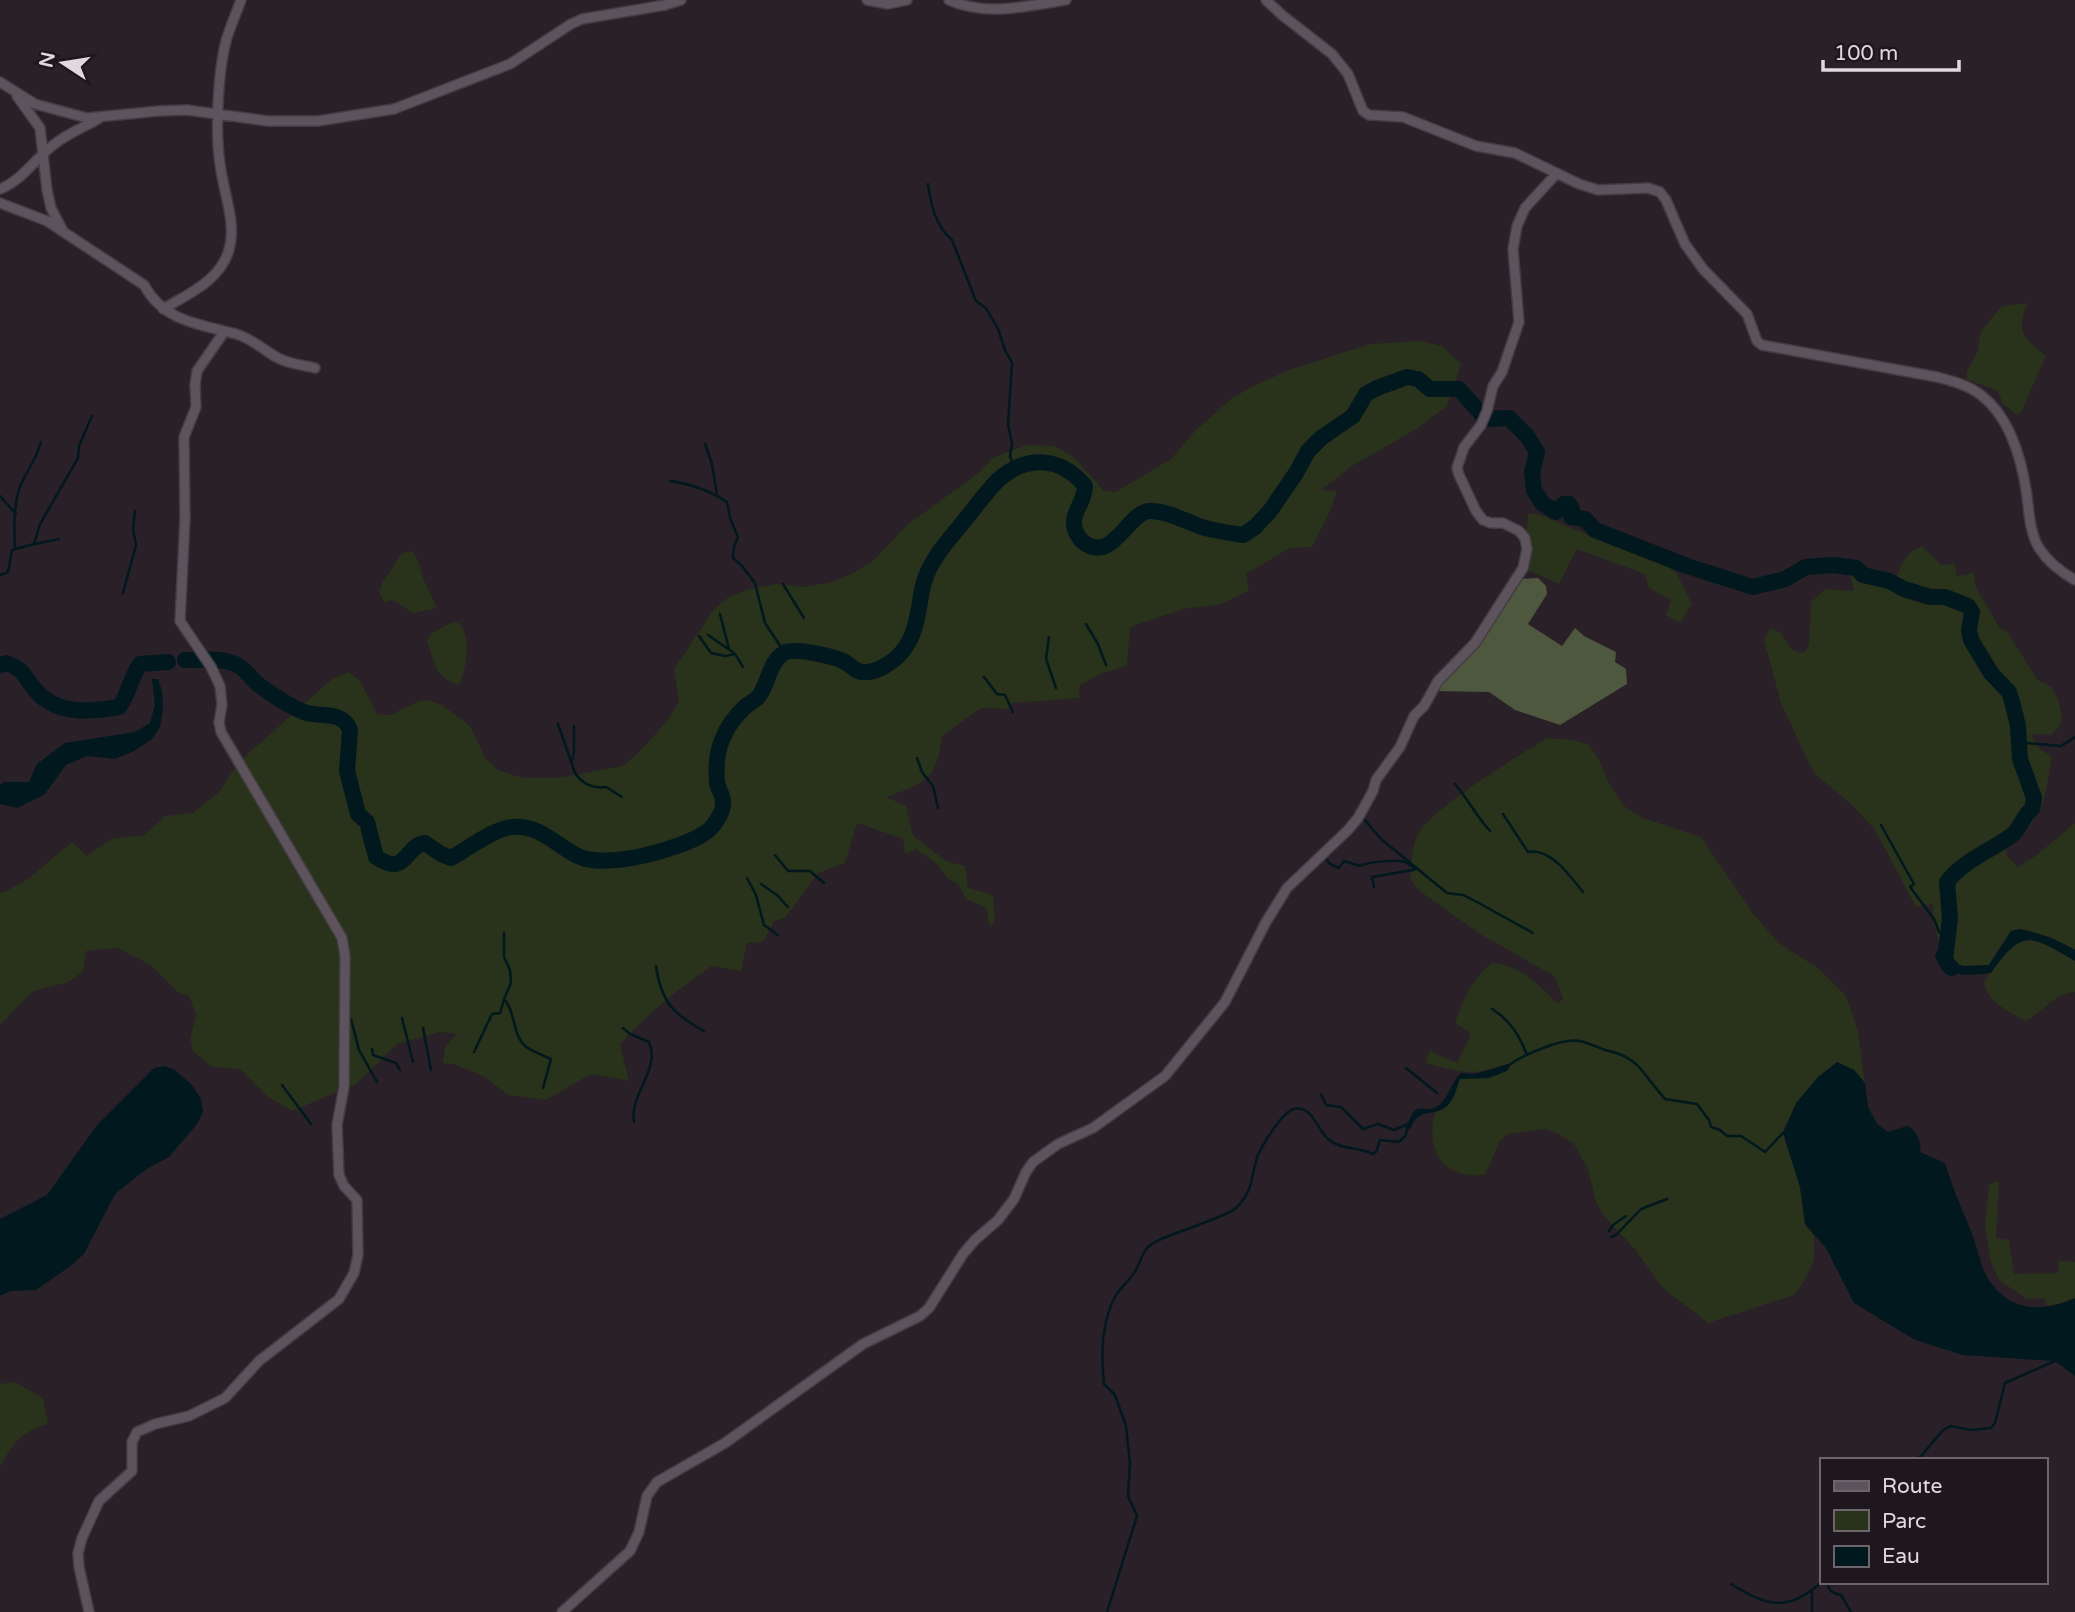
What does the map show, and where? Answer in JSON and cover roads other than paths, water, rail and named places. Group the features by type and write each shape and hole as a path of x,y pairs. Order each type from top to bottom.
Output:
{"street":[{"path":"163,309 206,284 229,250 231,237 228,206 219,162 219,115 226,43 241,0"},
{"path":"0,82 35,104 67,114 102,117 187,110 268,121 318,121 394,109 510,64 582,19 681,0"},
{"path":"867,0 888,4 907,0"},
{"path":"949,0 966,7 990,11 1066,0"},
{"path":"1266,0 1332,54 1348,74 1363,111 1369,115 1403,117 1476,146 1515,153 1579,184 1598,190 1648,188 1660,192 1685,244 1703,269 1747,314 1757,341 1762,345 1937,377 1980,393 1996,408 2006,424 2024,474 2031,527 2038,547 2057,569 2075,580"},
{"path":"14,92 40,128 51,208 65,233"},
{"path":"0,189 12,184 68,134 102,117"},
{"path":"562,1612 630,1551 639,1532 647,1496 657,1482 725,1443 863,1343 920,1316 929,1308 963,1254 998,1220 1014,1199 1033,1162 1058,1144 1093,1128 1165,1076 1226,1002 1266,922 1287,888 1358,818 1376,780 1400,747 1414,716 1424,706 1438,681 1475,643 1523,568 1528,549 1525,538 1503,523 1483,520 1476,511 1458,468 1464,447 1481,425 1487,411 1493,386 1502,372 1519,322 1513,249 1517,226 1525,208 1557,173"},
{"path":"0,203 47,221 144,285 150,296 163,309 180,319 238,334 281,359 315,368"},
{"path":"89,1612 79,1567 82,1538 99,1501 132,1471 132,1443 137,1432 155,1424 189,1416 225,1398 258,1362 339,1299 354,1273 358,1255 356,1200 340,1175 338,1150 337,1125 344,1087 345,956 342,938 221,732 220,686 211,667 180,621 185,519 184,437 196,407 197,371 224,332"}],"water":[{"path":"152,679 158,679 163,708 160,727 152,739 115,759 87,756 66,765 44,795 17,808 0,804 0,785 4,782 29,782 37,764 65,743 135,732 150,723 155,705"},
{"path":"2019,929 2048,937 2075,950 2075,961 2047,946 2028,940 2011,948 1991,973 1967,975 1952,972 1935,957 1937,950 1941,948 1955,964 1989,965 2011,931"},
{"path":"1837,1062 1854,1070 1865,1083 1868,1107 1877,1124 1888,1132 1907,1126 1918,1137 1920,1152 1945,1163 1986,1275 2003,1296 2025,1306 2037,1307 2075,1298 2075,1376 2055,1361 1963,1355 1915,1340 1854,1303 1826,1248 1805,1224 1800,1187 1783,1133 1796,1103 1818,1077"},
{"path":"1510,1065 1507,1071 1489,1078 1460,1079 1454,1097 1447,1106 1421,1115 1410,1130 1407,1127 1410,1117 1417,1109 1434,1108 1443,1101 1461,1073 1475,1074"},
{"path":"164,1066 175,1070 192,1085 201,1099 203,1112 197,1124 169,1157 145,1170 115,1194 84,1254 36,1290 11,1291 0,1296 0,1219 47,1195 97,1125 154,1068"}],"waterway":[{"path":"928,184 932,207 938,221 952,240 976,301 986,308 1012,363 1008,424 1012,444 1010,456 1012,462 1022,466"},
{"path":"185,660 233,663 259,685 295,708 307,713 338,717 347,724 350,730 347,771 358,814 367,822 376,857 386,863 400,863 413,849 425,843 451,858 489,835 512,827 539,832 578,856 591,860 606,861 643,856 694,839 714,824 723,806 717,777 722,740 735,717 759,696 780,656 791,651 814,653 843,661 856,670 869,672 890,663 901,653 913,632 924,582 931,565 989,490 1009,472 1020,466 1043,462 1065,469 1076,476 1085,486 1074,518 1074,527 1082,541 1093,547 1111,543 1141,514 1149,511 1170,515 1205,528 1243,535 1270,511 1308,451 1321,438 1353,416 1366,394 1407,377 1418,379 1430,389 1459,389 1486,419 1509,418 1527,436 1537,452 1532,473 1534,490 1542,503 1556,512 1564,504 1569,504 1572,509 1571,517 1585,519 1595,530 1687,566 1753,587 1785,579 1806,567 1833,565 1856,568 1863,575 1889,581 1904,589 1930,597 1945,597 1968,606 1972,612 1969,630 1971,640 1991,673 2009,692 2018,726 2020,759 2034,798 2032,809 2014,833 1969,862 1947,882 1950,919 1945,959 1952,968"},
{"path":"0,575 8,572 12,550 34,544 40,524 78,458 79,446 92,416"},
{"path":"15,548 17,498 41,442"},
{"path":"705,444 712,464 717,495"},
{"path":"670,481 700,488 727,502 738,537 733,558 755,583 765,623 785,653"},
{"path":"0,496 16,514"},
{"path":"123,593 136,545 133,529 135,511"},
{"path":"35,544 59,539"},
{"path":"783,584 804,618"},
{"path":"720,614 729,649"},
{"path":"1086,624 1106,665"},
{"path":"708,635 734,653"},
{"path":"699,636 711,653 725,656 735,654 743,667"},
{"path":"1049,637 1046,659 1056,688"},
{"path":"0,665 6,663 17,669 37,692 55,705 86,711 119,707 140,664 168,662"},
{"path":"984,677 997,694 1005,695 1013,712"},
{"path":"558,724 578,777 589,785 606,787 622,797"},
{"path":"572,761 574,726"},
{"path":"2020,753 2026,743 2061,746 2075,737"},
{"path":"917,758 922,772 933,786 938,808"},
{"path":"1455,784 1490,831"},
{"path":"1503,814 1528,852 1544,854 1552,859 1583,892"},
{"path":"1363,818 1381,839 1447,893 1463,895 1533,933"},
{"path":"1881,825 1914,884 1910,887 1934,919 1939,932 1948,934"},
{"path":"775,855 788,871 810,871 824,883"},
{"path":"1325,858 1339,868 1344,861 1360,866 1396,861 1405,862 1415,869"},
{"path":"1374,887 1372,877 1413,870"},
{"path":"747,878 756,895 764,925 778,935"},
{"path":"761,884 788,907"},
{"path":"504,933 504,957 510,970 511,983 504,999 511,1010 521,1041 528,1048 551,1059 543,1088"},
{"path":"656,966 661,989 670,1006 684,1019 704,1031"},
{"path":"474,1052 492,1014 500,1013 504,1000"},
{"path":"1492,1009 1514,1029 1527,1055"},
{"path":"402,1018 413,1062"},
{"path":"351,1019 359,1050 377,1082"},
{"path":"423,1028 431,1070"},
{"path":"623,1028 649,1042 652,1052 648,1072 636,1102 634,1122"},
{"path":"1509,1065 1553,1045 1583,1042 1632,1061 1665,1099 1697,1104 1711,1127 1727,1136 1741,1136 1765,1152 1783,1133"},
{"path":"372,1049 373,1055 396,1063 400,1070"},
{"path":"1406,1068 1437,1093"},
{"path":"282,1085 311,1124"},
{"path":"1321,1094 1326,1105 1341,1107 1363,1129 1378,1124 1394,1130 1408,1124"},
{"path":"1107,1612 1137,1516 1128,1496 1130,1463 1126,1426 1115,1395 1104,1384 1103,1338 1107,1316 1116,1295 1134,1273 1143,1253 1152,1244 1236,1208 1249,1189 1260,1150 1289,1111 1306,1110 1333,1143 1373,1154 1380,1140 1399,1142 1406,1135 1408,1125"},
{"path":"1611,1237 1641,1209 1667,1199"},
{"path":"1609,1231 1626,1216"},
{"path":"1918,1458 1943,1430 1951,1426 1971,1430 1991,1428 1995,1423 2005,1383 2055,1361"},
{"path":"1731,1584 1756,1598 1778,1603 1799,1598 1820,1584"},
{"path":"1828,1584 1830,1590 1841,1595 1851,1612"},
{"path":"1812,1592 1812,1612"}]}
